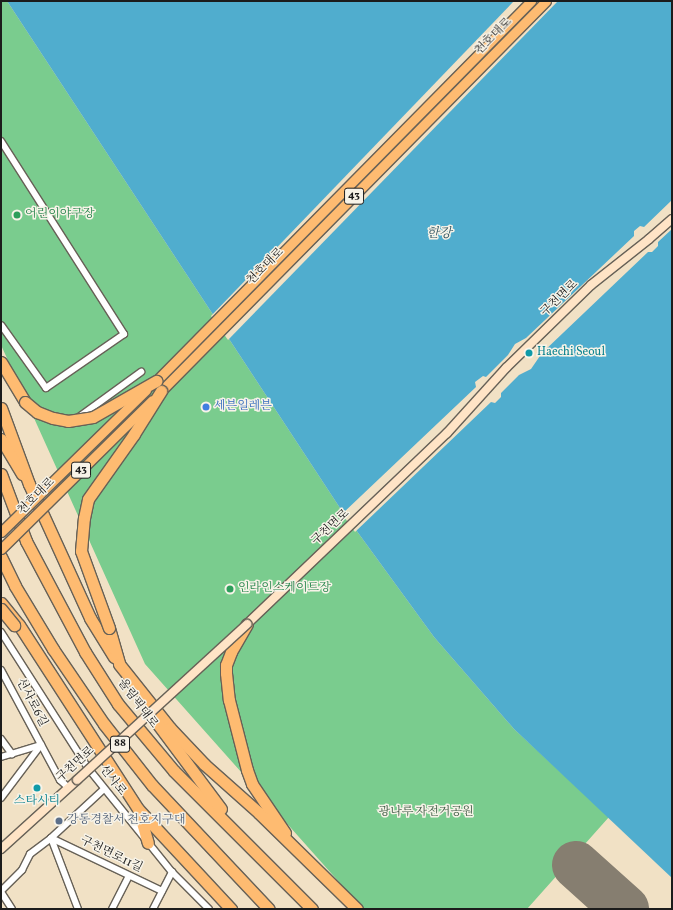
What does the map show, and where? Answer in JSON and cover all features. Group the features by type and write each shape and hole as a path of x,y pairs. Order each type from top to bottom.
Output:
{"highway":[{"path":"1,362 25,402 37,412 53,418 68,420 93,417 158,386"},
{"path":"158,386 134,434 88,499 85,512 81,551 122,668 132,689 242,837"},
{"path":"1,408 29,484 90,618 122,668 170,728 204,764 259,813 297,852 357,909"},
{"path":"1,439 10,456 29,484"},
{"name":"올림픽대로","path":"1,474 26,541 85,652 118,704 174,771 242,837 312,909"},
{"name":"88","path":"1,557 16,586 53,649 104,724 152,785 269,909"},
{"path":"1,602 91,746 111,768 138,809 231,909"},
{"path":"1,609 16,625"},
{"path":"1,617 16,625"},
{"path":"247,624 231,652 226,665 229,700 247,770 264,804 276,819 297,852"},
{"path":"138,809 148,843"},
{"path":"335,888 345,909"}],"main road":[{"name":"천호대로","path":"1,549 531,1"},
{"name":"천호대로","path":"1,532 158,386 546,1"},
{"name":"구천면로","path":"1,849 247,624 447,433 506,368 591,285 650,240 672,219"}],"street":[{"path":"1,141 124,334 46,388 1,325"},
{"path":"64,427 141,372"},
{"name":"선사로","path":"1,632 88,768 172,872 210,909"},
{"name":"선사로6길","path":"1,670 60,780 69,788"},
{"path":"1,739 12,754"},
{"path":"1,757 41,745"},
{"name":"선사로6길","path":"1,797 41,745"},
{"path":"12,909 1,892 22,870 30,854 51,838 104,789"},
{"path":"51,838 78,909"},
{"name":"구천면로11길","path":"51,838 162,892"},
{"path":"154,909 172,872"},
{"path":"112,909 129,876"}],"green space":[{"name":"광나루 자전거공원","path":"1,1 7,1 340,508 434,637 514,729 609,817 527,909 363,909 145,664 1,345"}],"water":[{"name":"한강","path":"7,1 672,1 672,878 514,729 434,637 340,508"}],"pier":[{"path":"514,1 558,1 228,340 211,316"},
{"path":"672,200 672,229 658,242 658,246 652,252 648,252 542,353 531,369 519,375 501,393 501,397 495,403 491,402 355,532 342,514 476,387 475,382 483,376 486,377 508,355 515,344 526,338 634,236 634,231 640,226 644,227"}],"runway":[{"path":"576,865 625,909"}],"place":[{"name":"어린이야구장","path":"17,215"},
{"name":"Haechi Seoul","path":"529,353"},
{"name":"세븐일레븐","path":"206,407"},
{"name":"인라인스케이트장","path":"230,589"},
{"name":"스타시티","path":"37,788"},
{"name":"강동경찰서 천호지구대","path":"59,821"}]}
